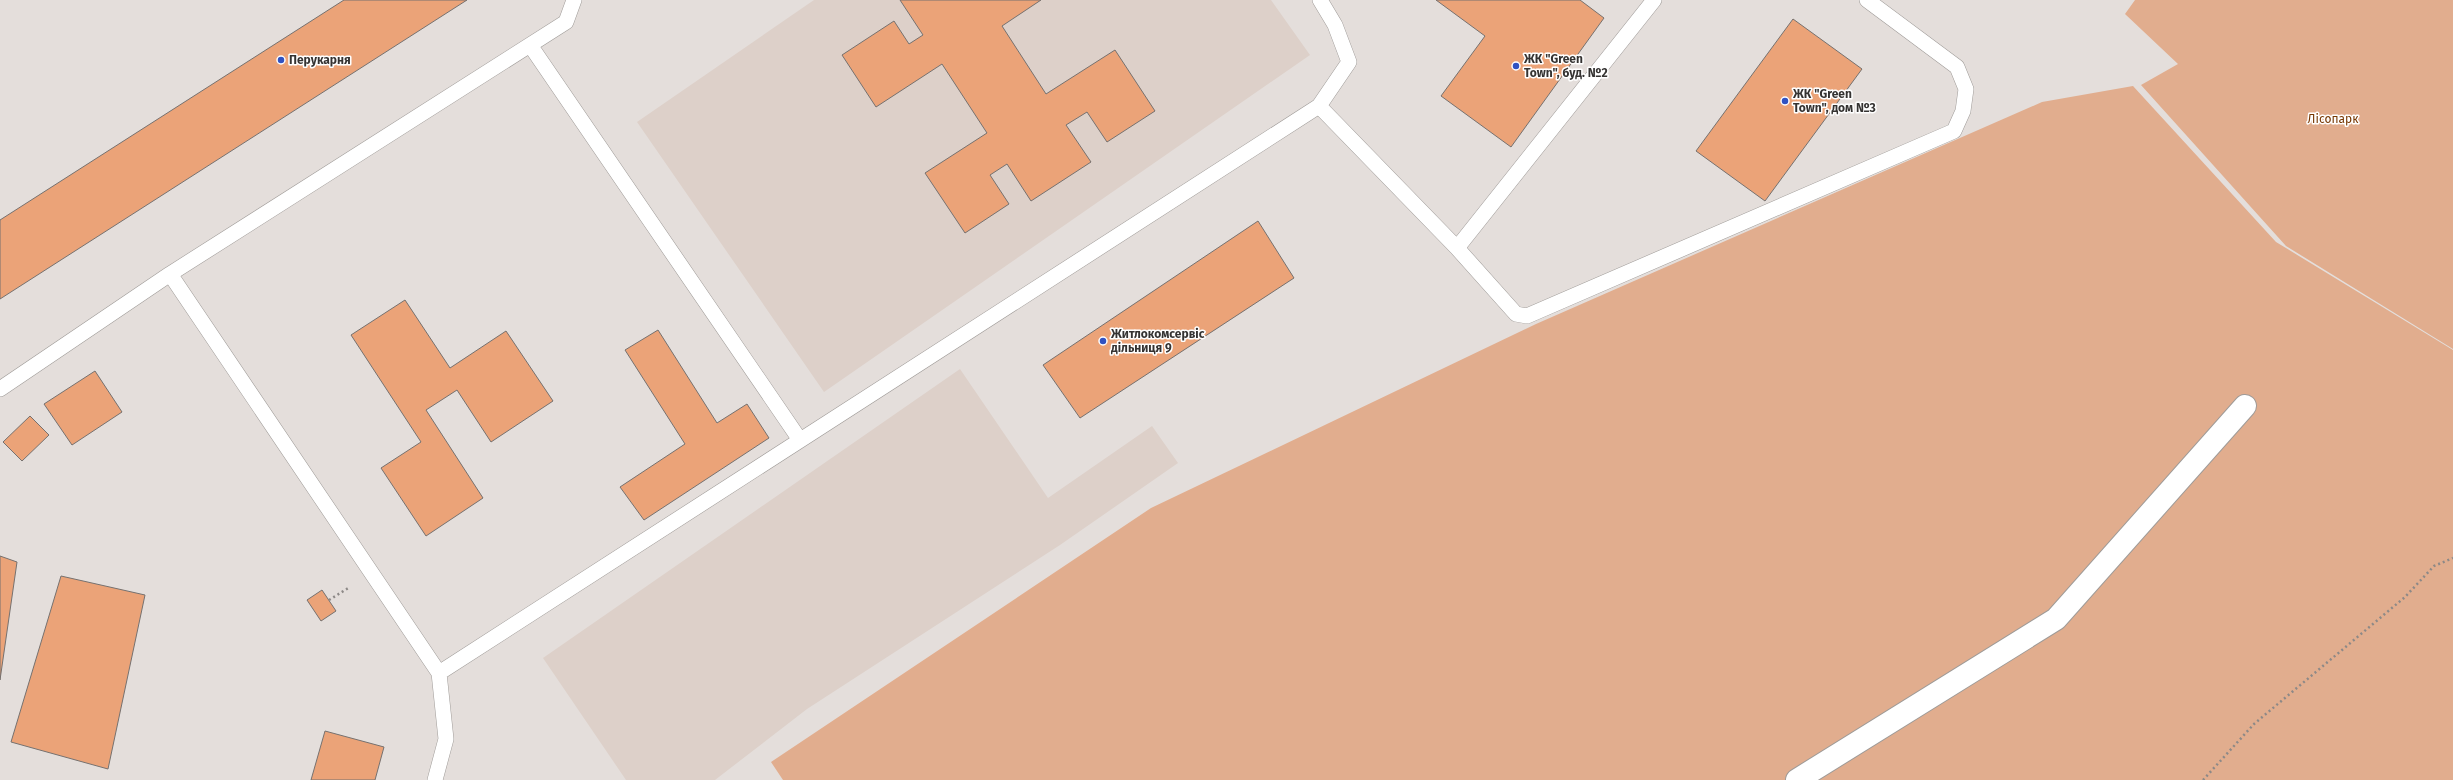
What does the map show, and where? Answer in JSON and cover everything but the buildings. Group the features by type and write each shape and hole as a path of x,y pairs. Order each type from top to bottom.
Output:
{"street":[{"path":"1797,780 2056,619 2245,406"}],"lane":[{"path":"0,388 170,274 566,22 574,0"},
{"path":"439,673 1318,106 1349,62 1335,25 1320,0"},
{"path":"1457,248 1654,0"},
{"path":"1318,106 1457,248 1516,314 1527,316 1954,131 1963,111 1966,89 1957,67 1867,0"},
{"path":"530,45 800,440"},
{"path":"170,274 439,673 446,739 435,780"}],"path":[{"path":"2203,780 2254,724 2404,597 2434,566 2453,558"}],"shaded area":[{"path":"814,0 1271,0 1310,55 824,392 637,122"},
{"path":"960,369 1048,498 1152,426 1178,463 1060,545 807,709 715,780 626,780 543,658"}],"green space":[{"name":"Лісопарк","path":"2135,0 2453,0 2453,349 2286,246 2141,85 2178,64 2125,14"},
{"path":"2133,86 2276,242 2453,350 2453,780 783,780 771,762 1151,508 1536,324 2042,102"}],"place":[{"name":"Перукарня","path":"281,60"},
{"name":"ЖК \"Green Town\", буд. №2","path":"1516,66"},
{"name":"ЖК \"Green Town\", дом №3","path":"1785,101"},
{"name":"Житлокомсервіс дільниця 9","path":"1103,341"}]}
